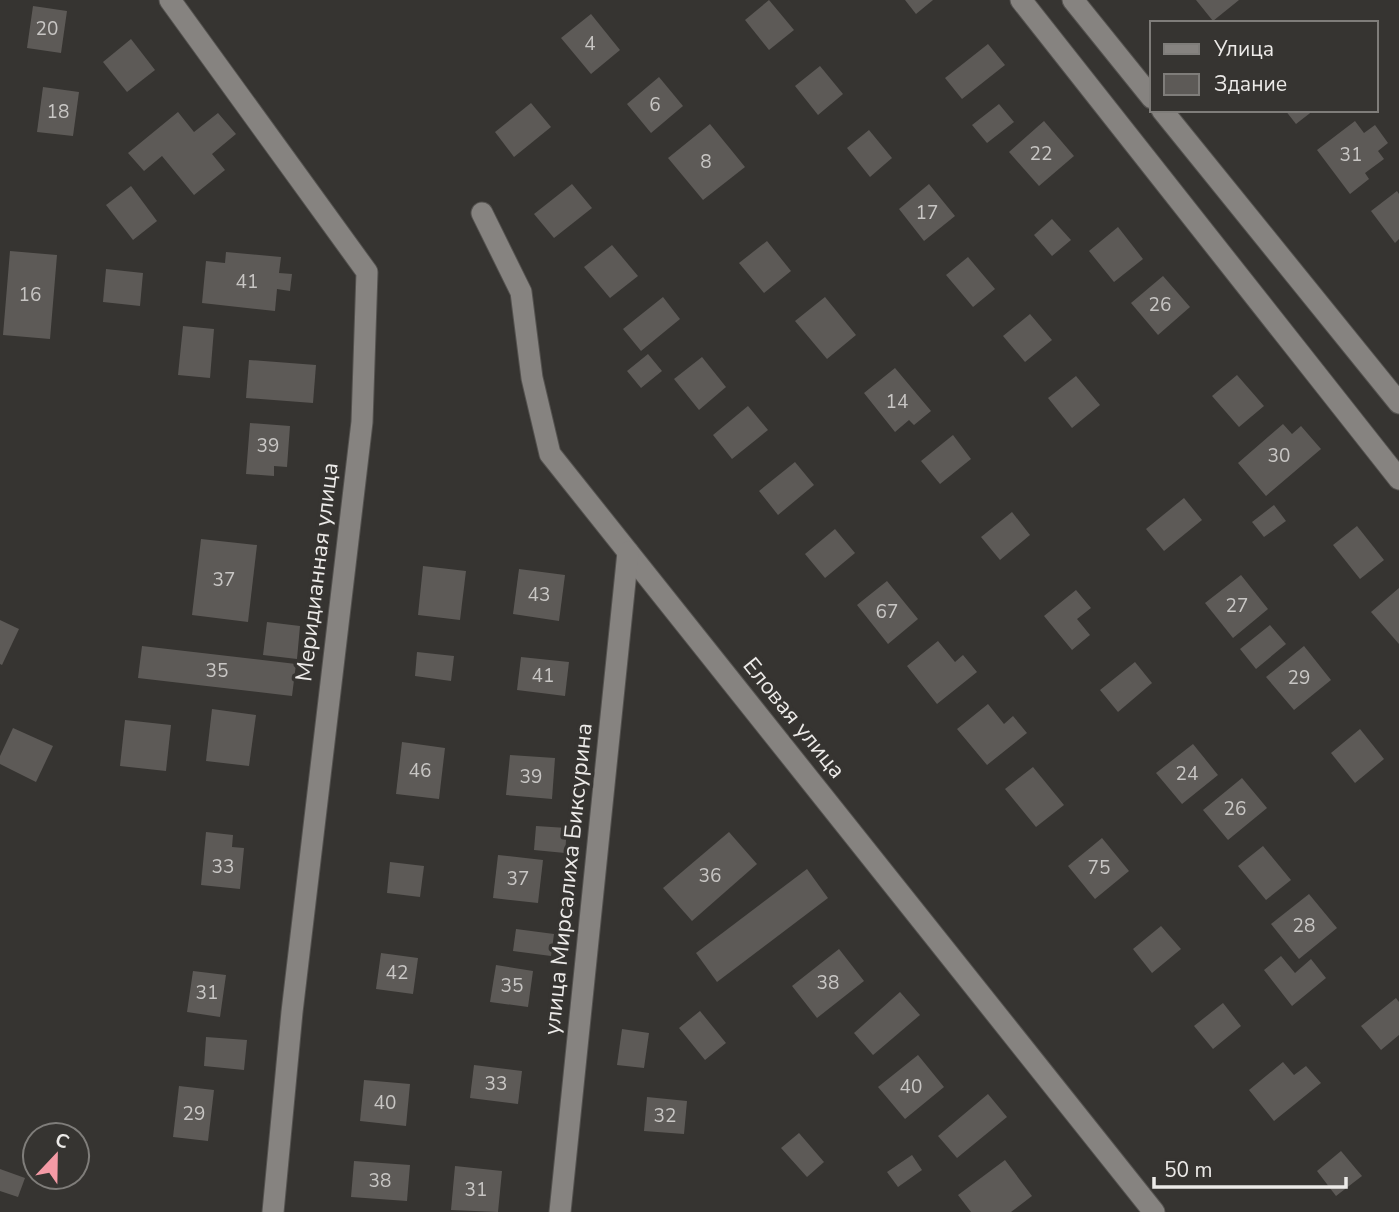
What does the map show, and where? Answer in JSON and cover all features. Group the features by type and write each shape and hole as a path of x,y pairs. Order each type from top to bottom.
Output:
{"street":[{"name":"Меридианная улица","path":"170,0 367,272 362,422 292,1012 273,1212"},
{"path":"1021,0 1399,479"},
{"path":"1073,0 1150,96"},
{"path":"1164,112 1399,403"},
{"name":"Еловая улица","path":"482,213 521,292 532,378 550,454 1154,1212"},
{"name":"улица Мирсалиха Биксурина","path":"560,1212 628,552"}],"building":[{"path":"769,0 794,30 769,50 745,20"},
{"path":"905,0 933,0 916,14"},
{"path":"1196,0 1239,0 1213,21"},
{"path":"33,6 67,11 61,53 27,48"},
{"path":"591,14 620,50 591,74 561,38"},
{"path":"131,39 155,70 127,92 103,62"},
{"path":"988,44 1005,65 962,99 945,78"},
{"path":"820,66 843,94 818,115 795,86"},
{"path":"659,77 683,106 651,133 627,104"},
{"path":"43,87 79,92 73,136 37,132"},
{"path":"531,103 551,127 514,157 495,132"},
{"path":"999,104 1014,122 987,143 972,125"},
{"path":"178,112 194,132 218,113 236,134 212,154 225,170 194,195 162,156 144,171 128,153"},
{"path":"1287,112 1311,112 1296,124"},
{"path":"1044,121 1074,156 1039,186 1009,152"},
{"path":"1355,121 1364,133 1375,125 1388,143 1378,151 1384,159 1365,173 1369,179 1350,194 1317,150"},
{"path":"710,124 745,167 703,200 668,158"},
{"path":"869,130 892,158 870,177 847,148"},
{"path":"572,184 592,208 554,238 534,214"},
{"path":"929,184 955,216 924,241 899,209"},
{"path":"131,186 157,221 133,240 106,205"},
{"path":"1397,191 1399,239 1395,243 1371,211"},
{"path":"1052,219 1071,240 1052,256 1034,235"},
{"path":"1118,227 1143,259 1114,282 1089,251"},
{"path":"767,241 791,271 764,293 739,263"},
{"path":"612,245 638,276 610,298 584,267"},
{"path":"10,251 57,255 50,339 3,335"},
{"path":"226,252 281,257 279,273 292,274 290,291 277,289 275,311 202,303 206,261 225,263"},
{"path":"968,257 995,289 973,307 946,275"},
{"path":"106,269 143,273 140,306 103,302"},
{"path":"1163,276 1190,307 1158,335 1131,303"},
{"path":"663,297 680,319 641,351 623,329"},
{"path":"825,297 856,335 827,359 795,321"},
{"path":"1030,314 1052,340 1025,362 1003,336"},
{"path":"183,326 214,329 210,378 178,375"},
{"path":"648,354 662,371 641,388 627,371"},
{"path":"702,357 726,387 699,410 674,379"},
{"path":"249,360 316,365 313,403 246,398"},
{"path":"895,368 931,411 914,425 909,420 895,432 864,393"},
{"path":"1237,375 1264,406 1239,427 1212,396"},
{"path":"1076,376 1100,405 1072,428 1048,398"},
{"path":"748,406 768,430 732,459 713,435"},
{"path":"250,423 290,426 287,467 274,466 274,476 246,474"},
{"path":"1283,424 1292,434 1301,426 1321,449 1266,496 1238,463"},
{"path":"953,435 971,459 940,484 921,461"},
{"path":"795,462 814,485 778,515 759,491"},
{"path":"1184,498 1202,520 1164,551 1146,529"},
{"path":"1274,505 1286,521 1264,537 1252,522"},
{"path":"1012,512 1030,535 1000,560 981,537"},
{"path":"1357,526 1384,560 1360,579 1333,545"},
{"path":"835,529 855,553 825,578 805,554"},
{"path":"201,539 257,545 248,622 192,615"},
{"path":"423,566 466,571 460,620 418,615"},
{"path":"519,569 565,575 559,621 513,614"},
{"path":"1241,575 1268,609 1233,638 1205,603"},
{"path":"887,581 918,619 888,644 857,605"},
{"path":"1399,588 1399,644 1371,612"},
{"path":"1076,590 1091,608 1077,619 1090,635 1072,650 1044,616"},
{"path":"0,620 19,629 2,665 0,664"},
{"path":"267,622 300,626 297,659 263,655"},
{"path":"1270,625 1286,644 1256,669 1240,649"},
{"path":"938,641 955,662 963,655 977,672 937,704 907,666"},
{"path":"142,646 296,664 292,696 138,678"},
{"path":"1304,646 1331,680 1294,710 1266,677"},
{"path":"417,652 454,656 451,681 415,676"},
{"path":"521,657 569,662 565,696 517,690"},
{"path":"1135,662 1152,683 1118,712 1100,690"},
{"path":"988,704 1004,724 1013,716 1027,733 987,765 957,729"},
{"path":"212,709 256,715 249,766 206,761"},
{"path":"125,720 171,725 166,771 120,766"},
{"path":"13,728 53,746 36,782 0,764 0,756"},
{"path":"1360,729 1384,759 1355,783 1331,753"},
{"path":"402,742 445,748 439,799 396,794"},
{"path":"1193,744 1218,775 1182,804 1156,773"},
{"path":"510,755 555,758 552,799 506,795"},
{"path":"1033,767 1064,805 1036,827 1005,789"},
{"path":"1242,778 1267,808 1228,840 1203,810"},
{"path":"536,826 567,828 565,853 534,850"},
{"path":"206,832 233,835 232,847 244,848 240,889 201,885"},
{"path":"729,832 757,864 692,921 663,888"},
{"path":"1102,838 1129,871 1095,899 1068,866"},
{"path":"1263,846 1291,880 1266,900 1238,866"},
{"path":"498,855 543,860 538,903 493,898"},
{"path":"390,862 424,866 420,897 387,893"},
{"path":"807,869 828,898 717,982 696,953"},
{"path":"1309,894 1337,928 1299,959 1271,924"},
{"path":"1161,926 1181,949 1152,973 1133,949"},
{"path":"516,929 554,934 551,956 513,951"},
{"path":"839,949 864,981 817,1018 792,986"},
{"path":"381,953 418,958 413,994 376,989"},
{"path":"1281,956 1295,973 1311,959 1326,978 1292,1006 1264,970"},
{"path":"496,965 533,971 528,1007 490,1002"},
{"path":"193,971 226,975 220,1017 187,1012"},
{"path":"900,992 920,1015 873,1055 854,1033"},
{"path":"1396,998 1399,1002 1399,1035 1381,1050 1361,1026"},
{"path":"1223,1003 1241,1026 1213,1049 1194,1026"},
{"path":"700,1011 726,1043 705,1060 679,1028"},
{"path":"622,1029 649,1033 644,1068 617,1065"},
{"path":"206,1037 247,1040 244,1070 204,1066"},
{"path":"918,1055 944,1087 905,1119 878,1087"},
{"path":"1283,1062 1294,1075 1306,1066 1321,1083 1274,1121 1249,1090"},
{"path":"474,1065 522,1071 518,1104 470,1098"},
{"path":"364,1080 410,1084 406,1126 360,1121"},
{"path":"179,1086 214,1090 208,1141 173,1137"},
{"path":"988,1094 1007,1117 957,1158 938,1136"},
{"path":"647,1097 687,1101 684,1134 644,1131"},
{"path":"799,1133 824,1162 807,1177 781,1148"},
{"path":"1341,1151 1362,1176 1336,1196 1317,1171"},
{"path":"912,1155 922,1170 898,1187 887,1172"},
{"path":"1005,1160 1032,1196 1011,1212 971,1212 958,1195"},
{"path":"354,1161 410,1165 407,1201 351,1197"},
{"path":"455,1166 502,1171 498,1212 451,1210"},
{"path":"0,1169 21,1177 18,1197 0,1191"}]}
